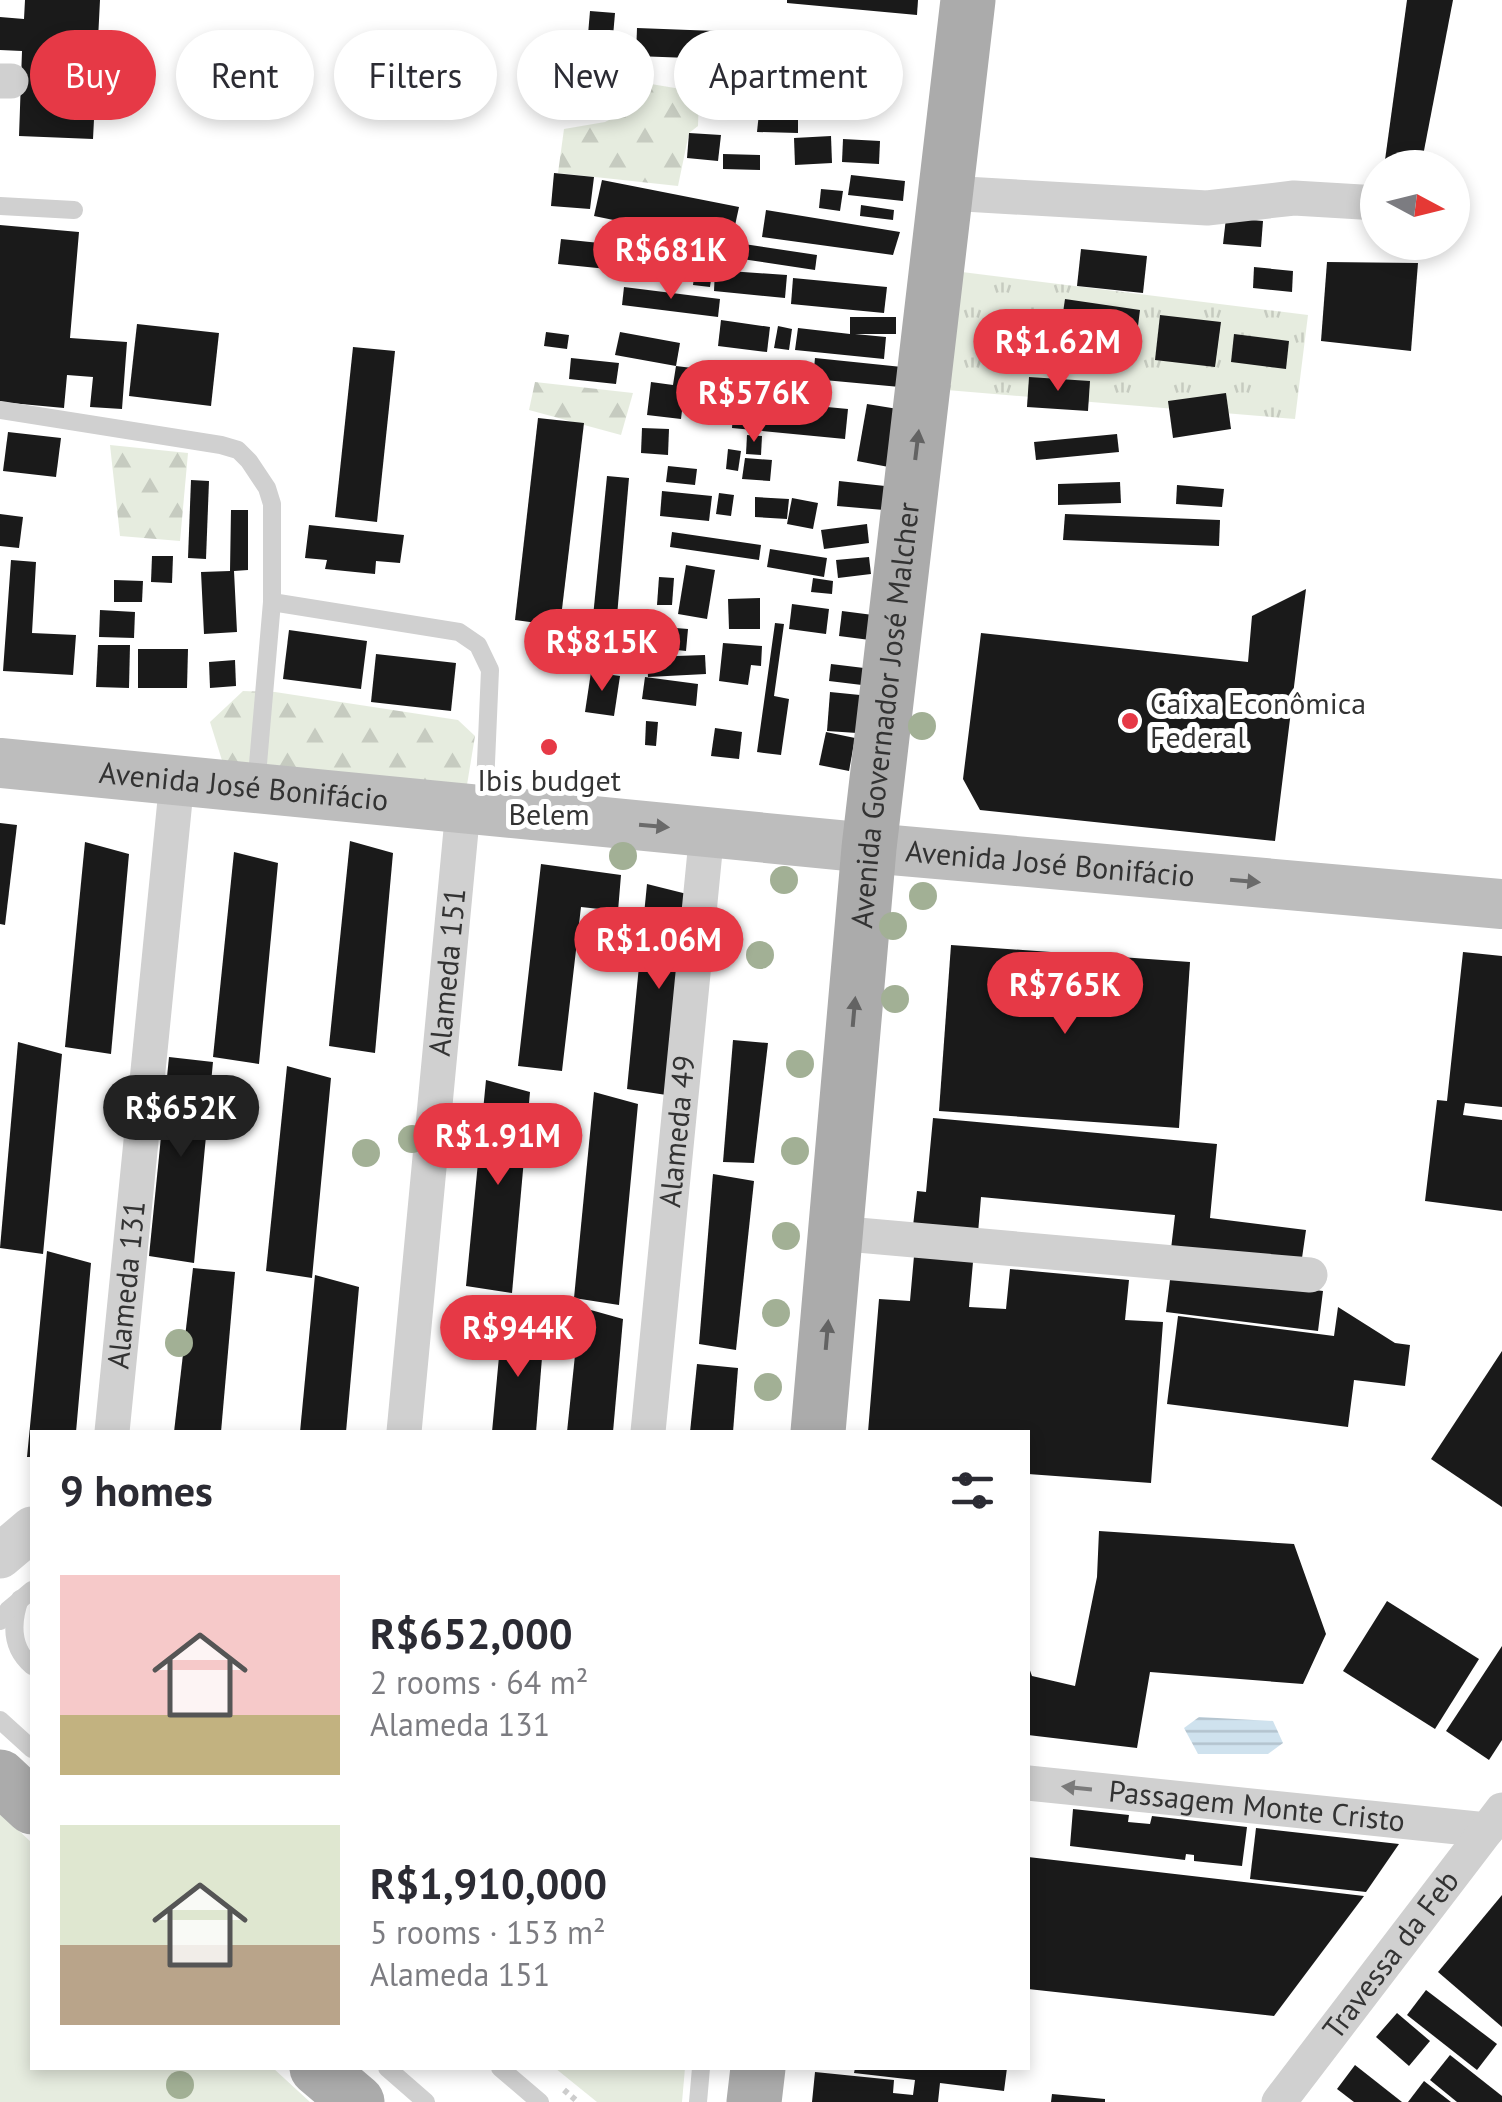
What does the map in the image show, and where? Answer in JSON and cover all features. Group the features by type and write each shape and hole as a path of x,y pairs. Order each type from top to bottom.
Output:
{"main road":[{"name":"Avenida Governador José Malcher","path":"818,1430 869,848 968,0"},
{"name":"Avenida José Bonifácio","path":"0,763 869,848 1502,904"},
{"path":"0,1777 30,1805"},
{"path":"320,2070 357,2102"},
{"path":"754,2102 758,2070"}],"street":[{"path":"947,193 1208,208 1294,198 1360,202"},
{"name":"Alameda 131","path":"112,1430 177,780"},
{"name":"Alameda 151","path":"404,1430 474,809"},
{"name":"Alameda 49","path":"648,1430 707,831"},
{"path":"836,1232 1310,1276"},
{"path":"0,1556 30,1531"},
{"name":"Passagem Monte Cristo","path":"1030,1784 1494,1820"},
{"name":"Travessa da Feb","path":"1279,2102 1494,1820"}],"lane":[{"path":"0,206 74,210"},
{"path":"0,410 238,450 258,473 272,504 272,602 256,788"},
{"path":"272,602 459,632 478,646 490,670 474,809"},
{"path":"0,1621 26,1594"},
{"path":"26,1594 14,1630 17,1646 30,1663"},
{"path":"0,1720 30,1747"},
{"path":"389,2070 426,2102"},
{"path":"502,2070 540,2102"},
{"path":"698,2102 701,2070"}],"green space":[{"path":"654,84 674,88 674,120 698,120 698,126 689,133 678,186 558,173 564,129 654,120"},
{"path":"938,269 1308,315 1295,419 923,388"},
{"path":"535,382 633,393 621,435 529,410"},
{"path":"110,445 188,453 180,541 120,536"},
{"path":"243,691 275,692 458,720 475,736 466,791 225,770 210,722"},
{"path":"0,1813 30,1841 30,2070 275,2070 310,2102 0,2102"},
{"path":"557,2070 685,2070 682,2102 597,2102"}],"water":[{"path":"1199,1717 1273,1721 1283,1743 1268,1754 1198,1754 1184,1728"}],"building":[{"path":"25,0 100,0 98,30 30,30 30,120 94,120 93,139 19,136 22,51 0,50 0,17 24,19"},
{"path":"787,0 918,0 917,15"},
{"path":"1407,0 1453,0 1424,150 1386,150"},
{"path":"590,11 615,13 614,30 588,30"},
{"path":"637,28 690,30 674,30 674,57 654,57 654,30"},
{"path":"758,120 798,120 798,133 757,132"},
{"path":"689,133 721,135 718,161 687,158"},
{"path":"831,136 832,163 795,165 794,138"},
{"path":"843,139 880,141 879,164 842,162"},
{"path":"723,154 760,155 760,170 723,169"},
{"path":"554,173 594,177 590,209 551,206"},
{"path":"851,175 905,181 903,201 848,195"},
{"path":"602,180 739,207 731,244 594,216"},
{"path":"821,189 843,191 840,211 819,208"},
{"path":"861,205 894,210 893,220 860,216"},
{"path":"766,210 900,232 893,255 762,237"},
{"path":"1226,218 1263,221 1261,247 1223,244"},
{"path":"0,225 79,232 70,338 127,342 122,409 90,407 93,377 67,375 64,408 0,402"},
{"path":"561,239 619,245 617,270 558,264"},
{"path":"744,244 817,255 815,270 742,259"},
{"path":"1081,249 1147,256 1143,293 1077,286"},
{"path":"630,256 656,258 654,280 628,278"},
{"path":"696,262 713,265 710,287 693,285"},
{"path":"1327,262 1418,263 1411,351 1321,341"},
{"path":"1254,267 1293,271 1292,292 1253,288"},
{"path":"715,270 787,275 785,298 714,291"},
{"path":"793,278 887,287 884,313 791,304"},
{"path":"624,287 720,299 718,317 622,305"},
{"path":"1065,299 1140,310 1135,350 1059,340"},
{"path":"1160,315 1221,322 1215,367 1155,360"},
{"path":"850,317 896,317 896,334 855,334 886,337 884,359 795,350 798,328 850,334"},
{"path":"721,320 770,327 767,352 718,346"},
{"path":"137,324 219,333 211,406 129,396"},
{"path":"778,326 792,329 789,350 774,348"},
{"path":"546,332 569,335 567,349 544,346"},
{"path":"620,332 680,343 676,366 615,355"},
{"path":"1234,334 1289,341 1286,369 1231,362"},
{"path":"353,347 395,351 377,522 335,517"},
{"path":"571,358 619,363 616,384 569,379"},
{"path":"815,358 902,367 900,387 813,379"},
{"path":"676,366 749,375 746,394 685,386 681,419 647,415 651,382 673,385"},
{"path":"1029,377 1090,381 1088,411 1027,407"},
{"path":"1226,393 1231,429 1173,438 1168,401"},
{"path":"734,398 848,409 845,439 732,428"},
{"path":"867,404 904,410 894,468 857,461"},
{"path":"538,418 584,423 560,626 515,620"},
{"path":"642,428 669,429 668,455 641,453"},
{"path":"8,432 61,438 56,477 3,471"},
{"path":"1117,434 1119,452 1036,460 1034,442"},
{"path":"747,435 762,436 761,455 746,454"},
{"path":"728,449 741,451 738,471 726,469"},
{"path":"745,458 772,460 770,481 742,479"},
{"path":"668,466 697,469 695,485 666,482"},
{"path":"607,476 629,478 615,639 591,637"},
{"path":"191,480 209,481 206,559 188,558"},
{"path":"839,481 885,486 884,510 837,506"},
{"path":"1120,482 1121,503 1058,505 1058,484"},
{"path":"1177,485 1224,489 1222,507 1176,504"},
{"path":"662,491 712,496 709,521 660,516"},
{"path":"719,493 734,495 731,516 716,514"},
{"path":"755,497 789,499 787,519 755,517"},
{"path":"792,498 818,503 813,529 787,524"},
{"path":"231,510 248,510 248,570 234,571 237,632 204,634 201,572 230,571"},
{"path":"0,514 23,517 19,548 0,546"},
{"path":"1065,514 1220,520 1219,546 1063,540"},
{"path":"867,524 869,543 824,549 821,530"},
{"path":"309,525 404,535 400,563 376,561 375,574 325,569 327,560 305,558"},
{"path":"672,532 761,545 759,560 670,547"},
{"path":"770,549 827,558 824,577 767,567"},
{"path":"152,556 173,556 172,583 151,582"},
{"path":"869,557 871,574 838,578 836,560"},
{"path":"11,560 36,562 32,633 76,635 73,675 3,671"},
{"path":"686,565 715,570 707,619 678,614"},
{"path":"659,577 674,578 672,605 657,605"},
{"path":"813,578 833,581 832,594 811,592"},
{"path":"114,580 143,581 142,602 114,602"},
{"name":"Caixa Econômica Federal","path":"1306,589 1275,841 980,810 963,779 981,633 1248,662 1252,616"},
{"path":"760,598 760,629 729,629 728,599"},
{"path":"792,604 829,609 826,634 789,629"},
{"path":"100,610 135,612 134,638 99,637"},
{"path":"842,611 873,615 870,640 839,636"},
{"path":"775,623 784,624 774,696 789,699 781,755 757,752"},
{"path":"651,626 688,629 686,651 649,647"},
{"path":"289,630 367,641 361,689 283,679"},
{"path":"723,643 762,646 761,666 751,665 748,685 719,681"},
{"path":"98,645 130,645 129,688 96,687"},
{"path":"138,649 188,649 187,688 138,688"},
{"path":"376,654 456,663 451,711 371,702"},
{"path":"705,655 706,674 648,677 647,657"},
{"path":"235,660 236,686 210,688 209,662"},
{"path":"831,664 864,668 862,685 829,681"},
{"path":"591,672 620,676 614,716 585,712"},
{"path":"645,677 698,684 696,706 642,699"},
{"path":"830,692 860,695 857,733 827,731"},
{"path":"646,721 658,722 656,746 645,745"},
{"path":"715,728 742,732 739,759 711,756"},
{"path":"826,732 855,738 849,771 819,765"},
{"path":"0,823 17,825 5,925 0,924"},
{"path":"350,841 393,853 375,1053 329,1046"},
{"path":"85,842 129,854 111,1054 65,1047"},
{"path":"234,852 278,863 259,1064 213,1057"},
{"path":"541,864 621,875 618,911 581,907 562,1071 518,1066"},
{"path":"647,884 691,895 673,1096 627,1089"},
{"path":"951,945 1190,962 1179,1128 939,1111"},
{"path":"1463,952 1502,956 1502,1107 1465,1103 1463,1115 1502,1120 1502,1211 1425,1201 1437,1100 1447,1101"},
{"path":"733,1040 768,1043 754,1163 723,1162"},
{"path":"18,1042 62,1054 43,1254 0,1248"},
{"path":"169,1057 213,1062 194,1263 149,1256"},
{"path":"287,1066 331,1078 312,1278 266,1271"},
{"path":"486,1080 530,1092 512,1293 466,1286"},
{"path":"594,1092 638,1104 619,1305 574,1298"},
{"path":"933,1118 1217,1144 1210,1218 1306,1230 1301,1265 1171,1249 1175,1215 981,1197 978,1233 913,1226 917,1191 926,1192"},
{"path":"713,1174 754,1181 736,1350 699,1344"},
{"path":"47,1251 91,1263 76,1430 30,1430 27,1457"},
{"path":"914,1256 973,1262 969,1307 1006,1309 1010,1269 1129,1280 1125,1320 1163,1322 1151,1483 1030,1474 1030,1430 868,1430 879,1299 910,1301"},
{"path":"193,1268 235,1272 221,1430 174,1430"},
{"path":"1171,1272 1323,1291 1318,1331 1166,1312"},
{"path":"315,1275 359,1287 346,1430 300,1430"},
{"path":"580,1307 623,1319 613,1430 567,1430"},
{"path":"1338,1307 1395,1343 1410,1345 1405,1386 1354,1380 1348,1427 1167,1404 1178,1316 1334,1336"},
{"path":"502,1324 544,1333 536,1430 492,1430"},
{"path":"1502,1351 1502,1507 1431,1459"},
{"path":"697,1364 738,1368 733,1430 690,1430"},
{"path":"1099,1531 1294,1544 1326,1634 1303,1684 1150,1672 1137,1748 1030,1735 1030,1670 1032,1676 1075,1686 1097,1577"},
{"path":"1387,1601 1479,1659 1435,1729 1343,1671"},
{"path":"1502,1646 1502,1740 1489,1760 1446,1731"},
{"path":"1073,1809 1129,1815 1128,1822 1150,1824 1152,1816 1247,1827 1242,1866 1194,1861 1194,1855 1186,1854 1185,1860 1070,1846"},
{"path":"1256,1828 1399,1844 1366,1892 1250,1879"},
{"path":"1030,1857 1364,1896 1274,2016 1030,1989"},
{"path":"1502,1895 1502,2027 1438,1972"},
{"path":"1426,1990 1497,2044 1477,2070 1407,2015"},
{"path":"1397,2013 1430,2041 1409,2066 1376,2037"},
{"path":"1450,2055 1502,2096 1502,2102 1457,2102 1430,2080"},
{"path":"1355,2065 1402,2102 1354,2102 1337,2089"},
{"path":"1007,2070 1004,2091 940,2083 938,2102 812,2102 815,2072 894,2080 893,2093 913,2095 915,2080 854,2073"},
{"path":"1424,2081 1451,2102 1408,2102"},
{"path":"1052,2094 1105,2099 1105,2102 1051,2102"}],"place":[{"name":"Caixa Econômica Federal","path":"1130,721"},
{"name":"Ibis budget Belem","path":"549,747"}]}
